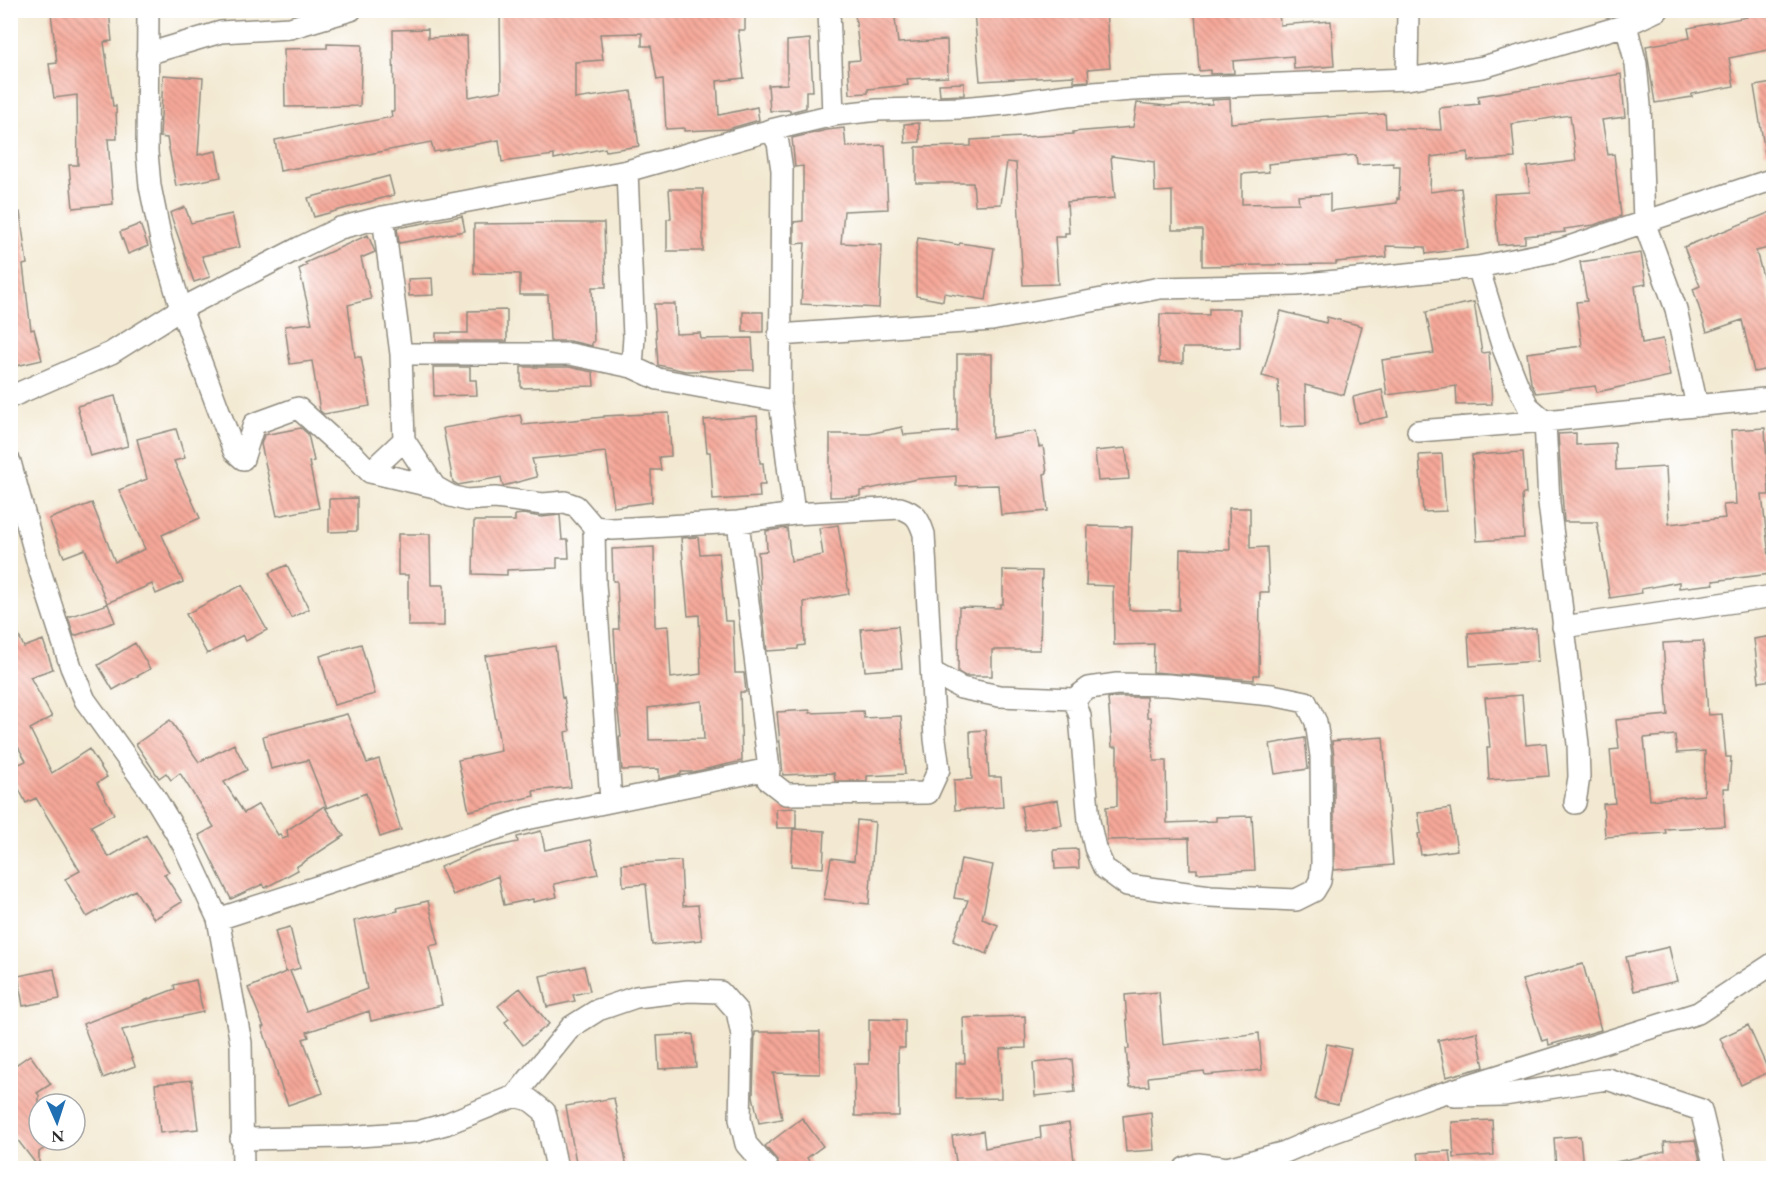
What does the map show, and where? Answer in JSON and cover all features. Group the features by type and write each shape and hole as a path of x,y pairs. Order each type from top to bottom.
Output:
{"street":[{"path":"148,10 147,152 150,186 161,240 181,309 234,451 243,459 254,424 298,408 338,444 352,453 370,472 435,487 451,496 466,500 495,498 543,504 565,502 576,506 594,527 595,584 611,800"},
{"path":"147,54 221,32 290,28 351,10"},
{"path":"829,10 833,115"},
{"path":"1407,79 1408,10"},
{"path":"10,398 111,353 181,309 340,228 382,217 627,171 833,115 878,110 1005,105 1068,95 1132,90 1407,79 1483,67 1626,25 1658,10"},
{"path":"1626,25 1636,64 1640,105 1644,222 1676,309 1697,405"},
{"path":"771,130 778,143 782,170 780,401 794,514"},
{"path":"627,171 634,337 632,367"},
{"path":"779,334 992,320 1160,288 1296,285 1478,267 1557,251 1773,179"},
{"path":"382,217 401,354 404,440 435,487"},
{"path":"1478,267 1503,348 1518,386 1528,406 1545,421 1549,503 1578,744 1579,777 1575,803"},
{"path":"401,354 570,354 632,367 658,379 780,401"},
{"path":"1418,430 1545,421 1773,398"},
{"path":"370,472 404,440"},
{"path":"10,462 44,582 71,667 85,700 154,796 184,846 218,919 241,1042 243,1168"},
{"path":"594,527 614,529 738,522 794,514 900,508 910,511 918,518 924,534 935,739 939,769 928,793 786,794 768,780 769,769 738,522"},
{"path":"1563,627 1773,596"},
{"path":"932,672 961,688 999,696 1074,699 1089,688 1117,684 1168,685 1272,695 1306,702 1316,722 1321,756 1322,865 1320,881 1314,891 1296,900 1210,896 1126,885 1104,868 1095,848 1089,822 1080,716 1074,699"},
{"path":"218,919 526,819 769,769"},
{"path":"1185,1168 1198,1164 1227,1168 1285,1152 1431,1097 1698,1013 1773,963"},
{"path":"241,1139 344,1137 417,1131 446,1124 515,1096 571,1027 598,1010 636,998 688,990 720,992 737,1011 742,1035 740,1119 746,1144 767,1168"},
{"path":"1431,1097 1504,1095 1607,1079 1701,1110 1715,1168"},
{"path":"515,1096 530,1100 545,1112 557,1168"}],"building":[{"path":"72,10 109,10 112,41 104,42 113,106 116,106 117,139 108,139 113,204 73,208 69,165 78,165 77,95 54,98 49,64 57,63 51,13"},
{"path":"500,10 745,10 745,30 738,30 744,78 717,81 719,115 757,107 759,120 728,129 684,131 684,128 666,129 663,79 657,80 651,46 642,46 642,33 600,34 603,60 575,62 575,99 631,91 639,146 606,151 605,148 554,159 554,155 502,162 499,140 434,152 431,142 280,171 275,140 392,117 391,111 394,111 393,30 428,29 428,38 467,36 469,97 501,91"},
{"path":"894,10 898,43 947,40 948,77 907,79 908,85 868,89 868,93 850,94 848,61 860,60 855,14"},
{"path":"1106,10 1110,67 1088,69 1089,81 1074,82 1074,76 980,81 974,12"},
{"path":"1241,10 1279,10 1280,25 1331,21 1334,66 1294,69 1293,56 1233,61 1234,73 1210,74 1210,70 1199,71 1195,14"},
{"path":"1745,10 1773,10 1773,49 1729,58 1734,86 1692,94 1692,97 1655,103 1646,46 1690,38 1688,28 1747,17"},
{"path":"810,39 813,91 806,91 806,108 790,112 790,110 770,111 768,85 787,84 787,41"},
{"path":"327,44 362,45 360,106 285,107 284,49 327,48"},
{"path":"1621,74 1625,117 1602,120 1608,155 1614,154 1621,216 1594,225 1564,229 1565,232 1525,236 1525,243 1498,245 1494,194 1530,192 1527,167 1576,161 1570,115 1512,124 1515,158 1468,161 1468,152 1431,157 1430,192 1461,188 1468,248 1426,254 1425,247 1386,246 1387,257 1336,262 1336,264 1202,266 1202,230 1172,230 1172,191 1155,192 1154,162 1111,156 1115,198 1067,202 1069,233 1065,233 1065,237 1055,237 1058,284 1023,285 1016,163 1007,162 1001,204 975,205 973,183 916,183 916,147 971,146 971,140 1073,134 1073,132 1133,127 1137,103 1167,106 1212,104 1212,100 1230,99 1231,123 1385,114 1386,128 1441,130 1439,108 1479,104 1478,96","holes":["1356,155 1357,165 1393,163 1393,166 1400,166 1397,203 1330,211 1330,194 1298,196 1299,203 1242,204 1242,174 1269,172 1268,164"]},
{"path":"163,75 203,78 198,155 216,151 221,177 176,186 167,138 160,137"},
{"path":"964,83 964,95 940,96 939,84"},
{"path":"1773,83 1773,152 1765,153 1754,86"},
{"path":"919,123 920,142 905,143 904,124"},
{"path":"844,128 846,147 885,145 888,209 844,211 841,243 882,245 879,308 801,304 805,243 794,244 794,222 803,221 803,166 795,167 792,138"},
{"path":"389,176 394,195 314,217 308,198"},
{"path":"669,189 703,189 703,251 667,251 667,219 671,218"},
{"path":"185,207 191,223 232,214 240,247 202,256 210,277 194,282 170,213"},
{"path":"1773,211 1773,247 1756,251 1773,312 1773,368 1754,372 1742,320 1707,332 1693,289 1700,286 1684,247"},
{"path":"20,212 27,264 23,265 31,330 34,329 42,360 16,366 10,347 10,213"},
{"path":"462,216 465,231 399,243 397,228"},
{"path":"604,223 606,287 592,287 594,342 592,346 570,341 550,341 548,295 520,295 520,274 474,273 474,224"},
{"path":"140,224 148,246 128,254 120,232"},
{"path":"368,235 375,252 361,258 371,299 348,305 355,357 361,357 370,406 324,414 320,411 312,361 290,364 285,326 312,323 299,269 307,265 305,263"},
{"path":"918,238 994,248 986,300 944,293 943,301 916,296"},
{"path":"1641,253 1646,284 1635,286 1642,343 1663,339 1670,376 1597,392 1595,386 1536,393 1531,383 1527,353 1582,346 1576,302 1587,301 1580,262"},
{"path":"432,278 433,295 409,296 408,279"},
{"path":"1474,302 1482,353 1489,352 1492,404 1457,405 1456,386 1387,395 1382,360 1434,353 1426,312"},
{"path":"654,304 675,304 676,334 700,333 701,339 752,338 754,370 685,371 658,365"},
{"path":"1209,309 1240,309 1240,348 1183,348 1183,363 1159,363 1160,314 1209,315"},
{"path":"507,310 507,341 436,341 436,333 468,333 468,311"},
{"path":"1281,311 1326,323 1327,317 1362,326 1344,395 1305,385 1306,426 1280,427 1278,380 1262,376"},
{"path":"743,312 763,312 763,332 743,332"},
{"path":"957,354 992,354 992,438 1036,431 1039,447 1043,446 1047,473 1044,474 1048,511 1001,515 998,485 956,486 956,476 917,479 860,491 860,496 830,497 830,434 869,434 902,427 904,435 957,431"},
{"path":"433,367 470,367 470,380 476,380 477,395 434,396"},
{"path":"521,367 569,367 593,372 594,386 521,388"},
{"path":"1382,390 1388,417 1358,423 1353,397"},
{"path":"115,396 128,446 90,456 77,406"},
{"path":"669,413 671,456 659,457 661,470 651,470 652,502 614,507 606,452 532,459 537,477 503,486 501,477 458,485 453,482 443,428 520,415 523,425 604,416"},
{"path":"757,416 760,463 763,463 765,485 759,485 760,497 713,500 710,452 707,452 704,420"},
{"path":"301,428 308,434 314,461 309,462 319,508 277,516 261,444 264,435"},
{"path":"1765,428 1769,495 1762,495 1771,574 1713,581 1714,584 1679,588 1679,582 1641,589 1642,593 1610,598 1597,522 1564,522 1558,434 1576,433 1576,445 1615,443 1616,470 1666,467 1669,524 1725,518 1723,505 1736,504 1731,430"},
{"path":"176,429 185,458 174,461 200,518 162,535 183,582 156,594 152,584 107,603 85,549 64,557 49,519 92,503 115,562 145,549 119,490 147,479 137,439"},
{"path":"1126,448 1129,479 1098,481 1095,451"},
{"path":"1523,452 1526,494 1522,494 1524,538 1477,541 1472,455"},
{"path":"1442,454 1446,511 1423,512 1419,455"},
{"path":"357,498 357,531 329,532 329,499"},
{"path":"1229,508 1250,508 1250,548 1267,547 1269,592 1260,592 1259,675 1254,675 1254,680 1153,672 1154,644 1114,645 1113,586 1086,585 1088,526 1132,527 1129,610 1179,610 1180,549 1230,550"},
{"path":"515,515 542,517 560,515 562,540 568,540 569,558 557,558 557,568 507,570 507,575 473,574 474,521 515,521"},
{"path":"838,525 849,594 804,602 805,645 798,646 798,649 767,651 758,552 767,551 766,531 787,528 791,561 823,555 819,528"},
{"path":"398,534 430,534 431,585 444,585 444,626 408,626 408,575 398,575"},
{"path":"698,537 700,554 719,553 725,621 733,621 735,673 744,673 746,692 740,692 742,761 693,772 681,772 681,774 659,779 659,769 622,770 615,685 617,685 614,629 619,629 617,581 613,581 612,549 654,547 655,627 668,626 671,678 701,674 699,615 688,616 681,538","holes":["702,701 704,739 649,740 648,708"]},
{"path":"287,565 309,609 291,618 269,573"},
{"path":"1003,570 1042,571 1040,650 992,650 992,676 965,676 958,672 959,607 1000,608 1000,604 1003,604"},
{"path":"242,585 267,630 246,641 243,635 207,654 186,614"},
{"path":"108,604 115,622 74,636 68,617"},
{"path":"10,617 24,647 43,640 53,669 30,677 52,717 30,729 52,773 89,749 107,777 97,783 114,814 91,826 107,855 109,857 146,835 169,872 164,874 182,902 154,919 135,890 87,917 65,879 80,871 36,798 26,803 10,771 10,768 26,761 10,733"},
{"path":"898,626 902,668 865,671 861,629"},
{"path":"1536,628 1538,661 1470,666 1468,633"},
{"path":"1773,636 1773,680 1759,682 1754,639"},
{"path":"1703,641 1708,715 1722,714 1726,757 1731,757 1729,788 1723,788 1725,826 1665,829 1666,833 1605,837 1603,804 1615,803 1610,750 1619,749 1616,720 1668,715 1663,643","holes":["1675,735 1677,753 1705,751 1704,795 1650,800 1644,738"]},
{"path":"135,643 150,669 113,690 98,665"},
{"path":"361,644 375,694 334,705 320,656"},
{"path":"555,646 562,698 564,697 570,731 565,732 571,787 533,791 534,796 469,811 458,760 501,751 485,656"},
{"path":"1522,695 1526,745 1546,743 1549,776 1489,780 1487,748 1490,748 1485,698"},
{"path":"1146,697 1147,717 1151,717 1154,761 1166,761 1167,823 1216,821 1216,817 1252,816 1255,870 1197,873 1197,869 1190,869 1189,838 1107,840 1106,807 1117,806 1117,747 1112,747 1108,698"},
{"path":"810,710 810,713 863,711 864,718 901,716 905,774 867,776 867,781 835,781 834,773 783,775 777,712"},
{"path":"347,714 367,763 379,759 401,830 380,837 366,793 327,808 308,760 271,769 263,736"},
{"path":"170,720 199,762 234,744 247,770 224,782 244,813 259,804 282,839 288,837 287,830 324,806 344,836 296,867 298,870 265,888 263,884 231,899 199,835 214,827 180,773 171,780 166,773 159,778 136,744"},
{"path":"986,730 989,777 1001,777 1003,807 955,810 954,780 972,779 970,731"},
{"path":"1383,737 1393,865 1334,870 1332,741"},
{"path":"1305,738 1308,769 1275,774 1270,744"},
{"path":"1058,800 1062,825 1025,830 1021,806"},
{"path":"796,808 796,828 777,828 776,809"},
{"path":"1450,808 1457,850 1421,855 1418,813"},
{"path":"857,820 875,822 869,904 824,899 831,858 854,861"},
{"path":"793,829 825,831 823,868 791,866"},
{"path":"541,831 545,850 590,840 598,874 554,884 557,897 533,902 533,899 504,905 498,876 453,895 440,867 475,851 518,842 517,837"},
{"path":"1078,849 1079,868 1055,869 1054,850"},
{"path":"961,859 993,865 982,919 998,925 987,954 953,941 968,900 954,898"},
{"path":"681,861 683,906 698,905 702,940 652,945 646,884 623,886 622,864"},
{"path":"428,901 439,944 429,946 442,1005 371,1021 369,1011 307,1032 309,1037 303,1039 323,1093 288,1105 262,1027 264,1027 248,988 286,972 275,931 290,927 300,968 290,971 306,1011 367,989 354,921 398,911 397,908"},
{"path":"1669,947 1677,981 1634,991 1626,957"},
{"path":"1583,964 1601,1030 1549,1045 1548,1039 1542,1041 1522,980"},
{"path":"584,966 590,991 573,995 575,1001 547,1007 540,976"},
{"path":"54,969 60,999 23,1006 18,976"},
{"path":"196,980 203,1012 122,1030 135,1066 103,1078 83,1024 175,989 174,985"},
{"path":"520,988 549,1024 523,1045 505,1022 509,1019 498,1006"},
{"path":"1159,992 1163,1045 1259,1033 1262,1070 1205,1075 1204,1071 1148,1077 1149,1086 1130,1087 1126,1049 1129,1049 1125,995"},
{"path":"1025,1016 1026,1048 1000,1049 1001,1098 956,1099 956,1063 965,1063 963,1018"},
{"path":"869,1019 905,1020 905,1048 898,1048 899,1116 855,1116 854,1064 869,1064"},
{"path":"1748,1025 1769,1072 1741,1085 1720,1038"},
{"path":"755,1032 820,1032 820,1074 773,1073 782,1119 759,1123 753,1096"},
{"path":"1477,1032 1484,1067 1446,1077 1438,1040"},
{"path":"693,1034 696,1067 659,1069 657,1036"},
{"path":"1327,1044 1351,1049 1338,1105 1315,1100"},
{"path":"30,1055 51,1084 39,1092 27,1092 27,1152 39,1152 39,1168 10,1130 10,1069"},
{"path":"1072,1059 1075,1092 1035,1096 1033,1063"},
{"path":"192,1080 198,1129 160,1133 155,1084"},
{"path":"614,1098 627,1168 577,1168 566,1106"},
{"path":"1151,1112 1154,1150 1126,1152 1123,1116"},
{"path":"802,1118 823,1146 807,1158 814,1168 779,1168 777,1160 765,1146"},
{"path":"1492,1120 1494,1155 1454,1158 1452,1122"},
{"path":"1069,1123 1075,1168 957,1168 952,1136 983,1131 985,1148 1041,1138 1040,1127"},
{"path":"1580,1136 1583,1168 1556,1168 1554,1138"},
{"path":"1695,1140 1702,1168 1617,1168 1616,1162 1665,1151 1664,1142"},
{"path":"1450,1151 1452,1168 1420,1168 1418,1153"}]}
